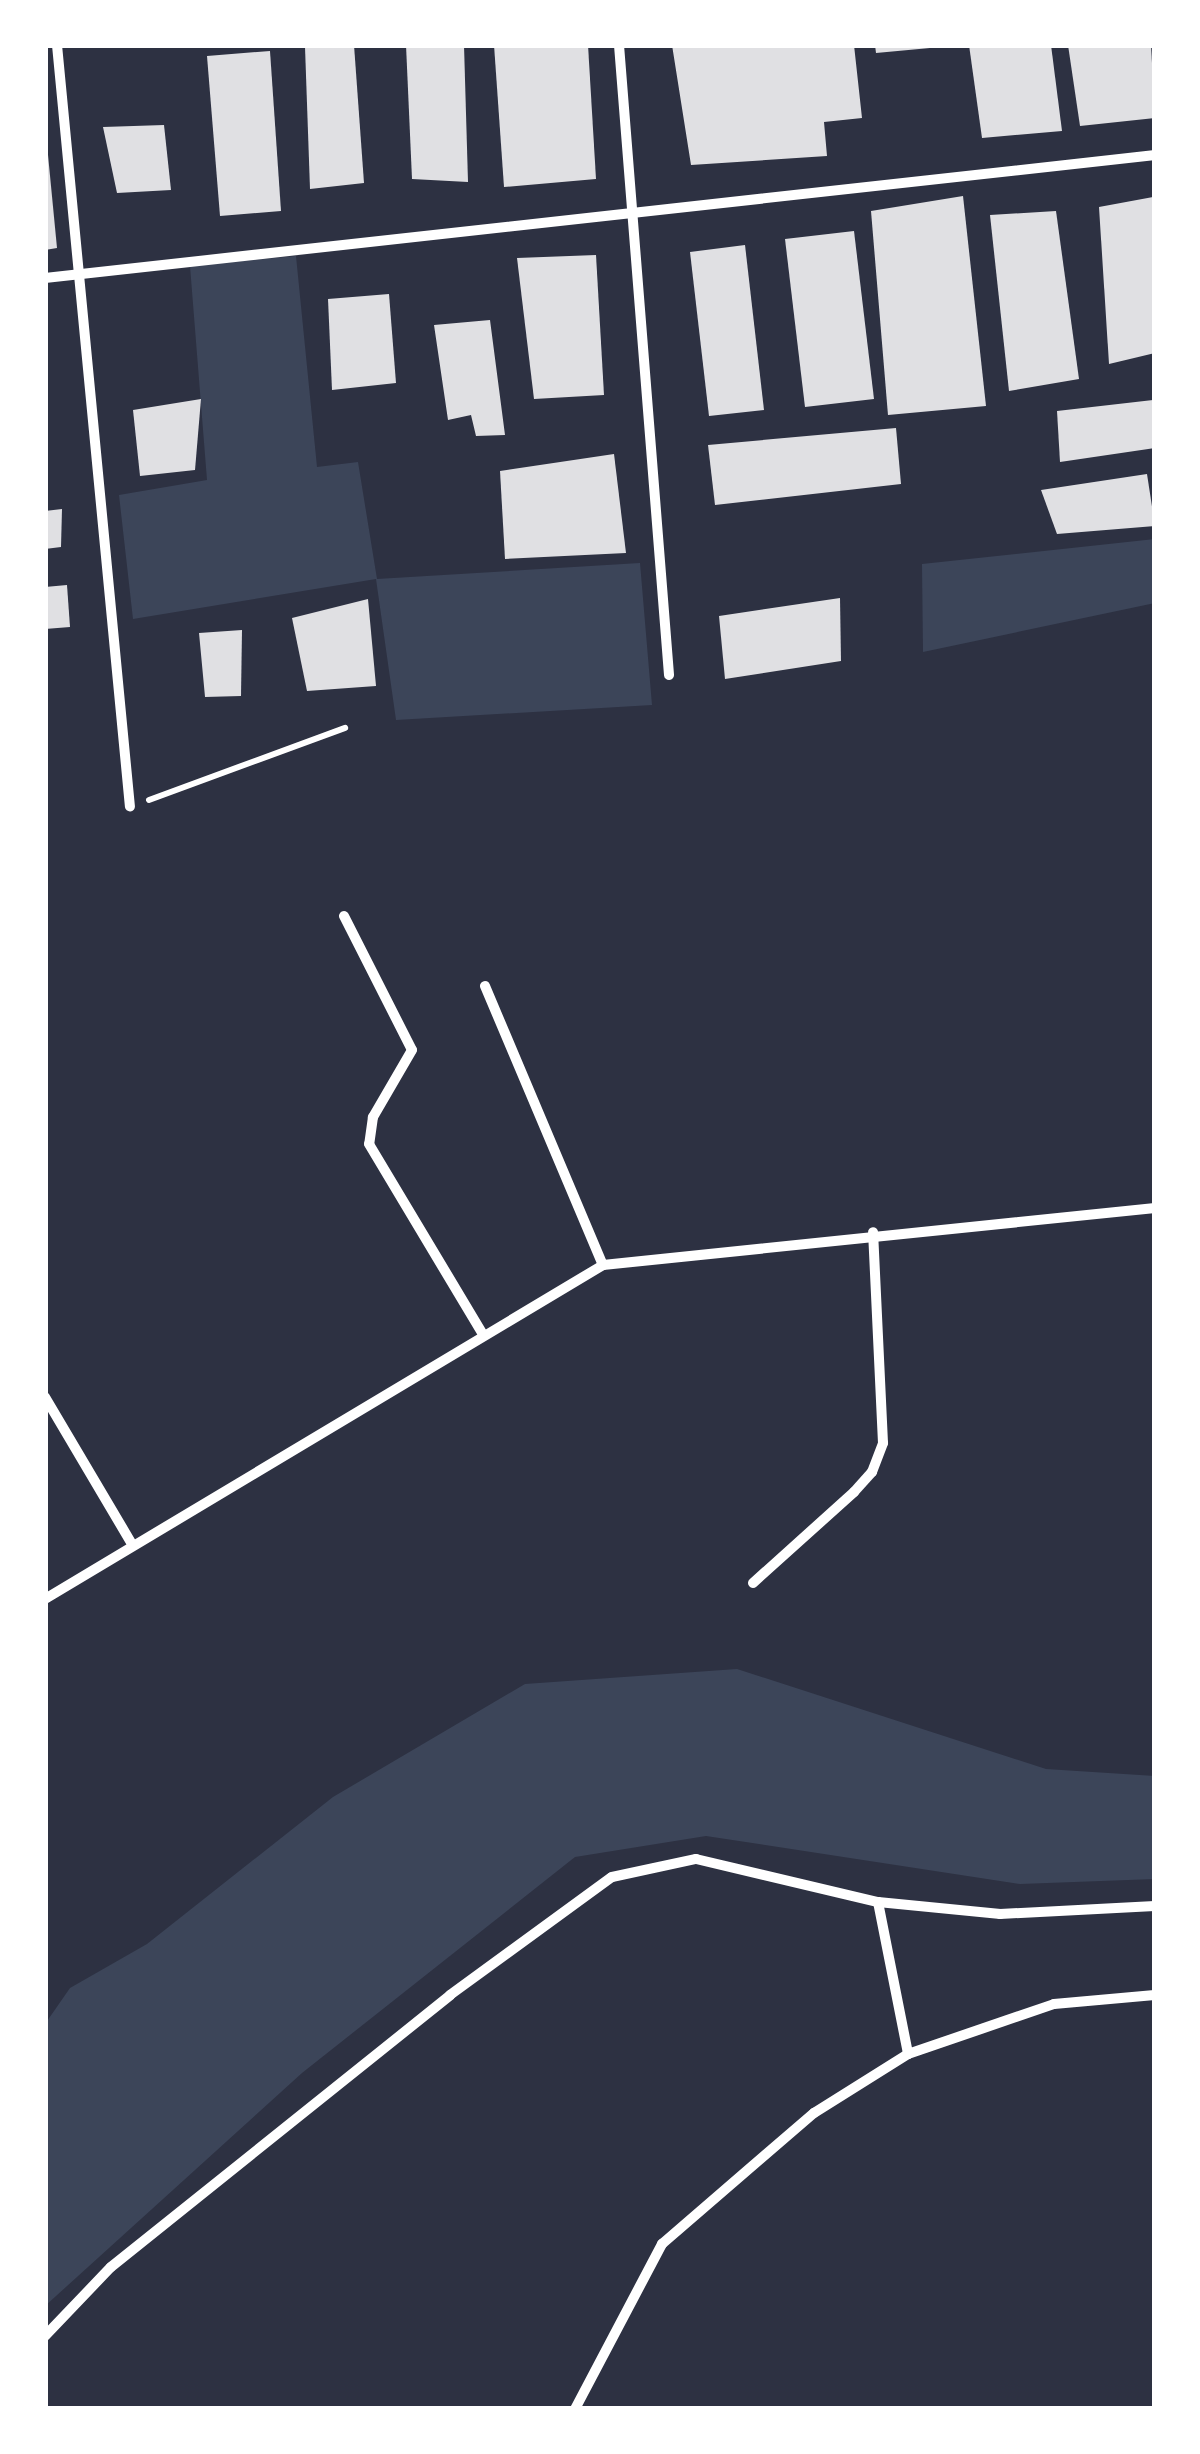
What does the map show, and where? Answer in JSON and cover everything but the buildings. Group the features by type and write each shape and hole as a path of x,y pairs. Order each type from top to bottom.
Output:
{"street":[{"path":"57,45 82,274 130,806"},
{"path":"619,45 669,675"},
{"path":"45,278 1155,155"},
{"path":"344,916 412,1050 373,1117 369,1144 482,1333"},
{"path":"485,986 603,1264"},
{"path":"45,1599 482,1333 603,1264 873,1232 1155,1208"},
{"path":"753,1584 854,1492 872,1472 883,1443 873,1232"},
{"path":"45,1397 132,1544"},
{"path":"45,2336 112,2267 450,1995 612,1876 696,1859 878,1902 1000,1914 1155,1906"},
{"path":"878,1902 908,2054"},
{"path":"575,2409 662,2244 814,2112 908,2054 1054,2004 1155,1994"}],"path":[{"path":"130,806 345,728"}],"shaded area":[{"path":"296,256 317,467 358,462 377,579 640,563 652,705 396,720 376,579 133,619 119,495 207,480 190,266"},
{"path":"1155,539 1155,603 923,652 922,564"},
{"path":"737,1669 1046,1769 1155,1776 1155,1879 1020,1884 706,1836 575,1857 302,2073 45,2306 45,2024 70,1988 147,1944 333,1797 525,1684"}]}
